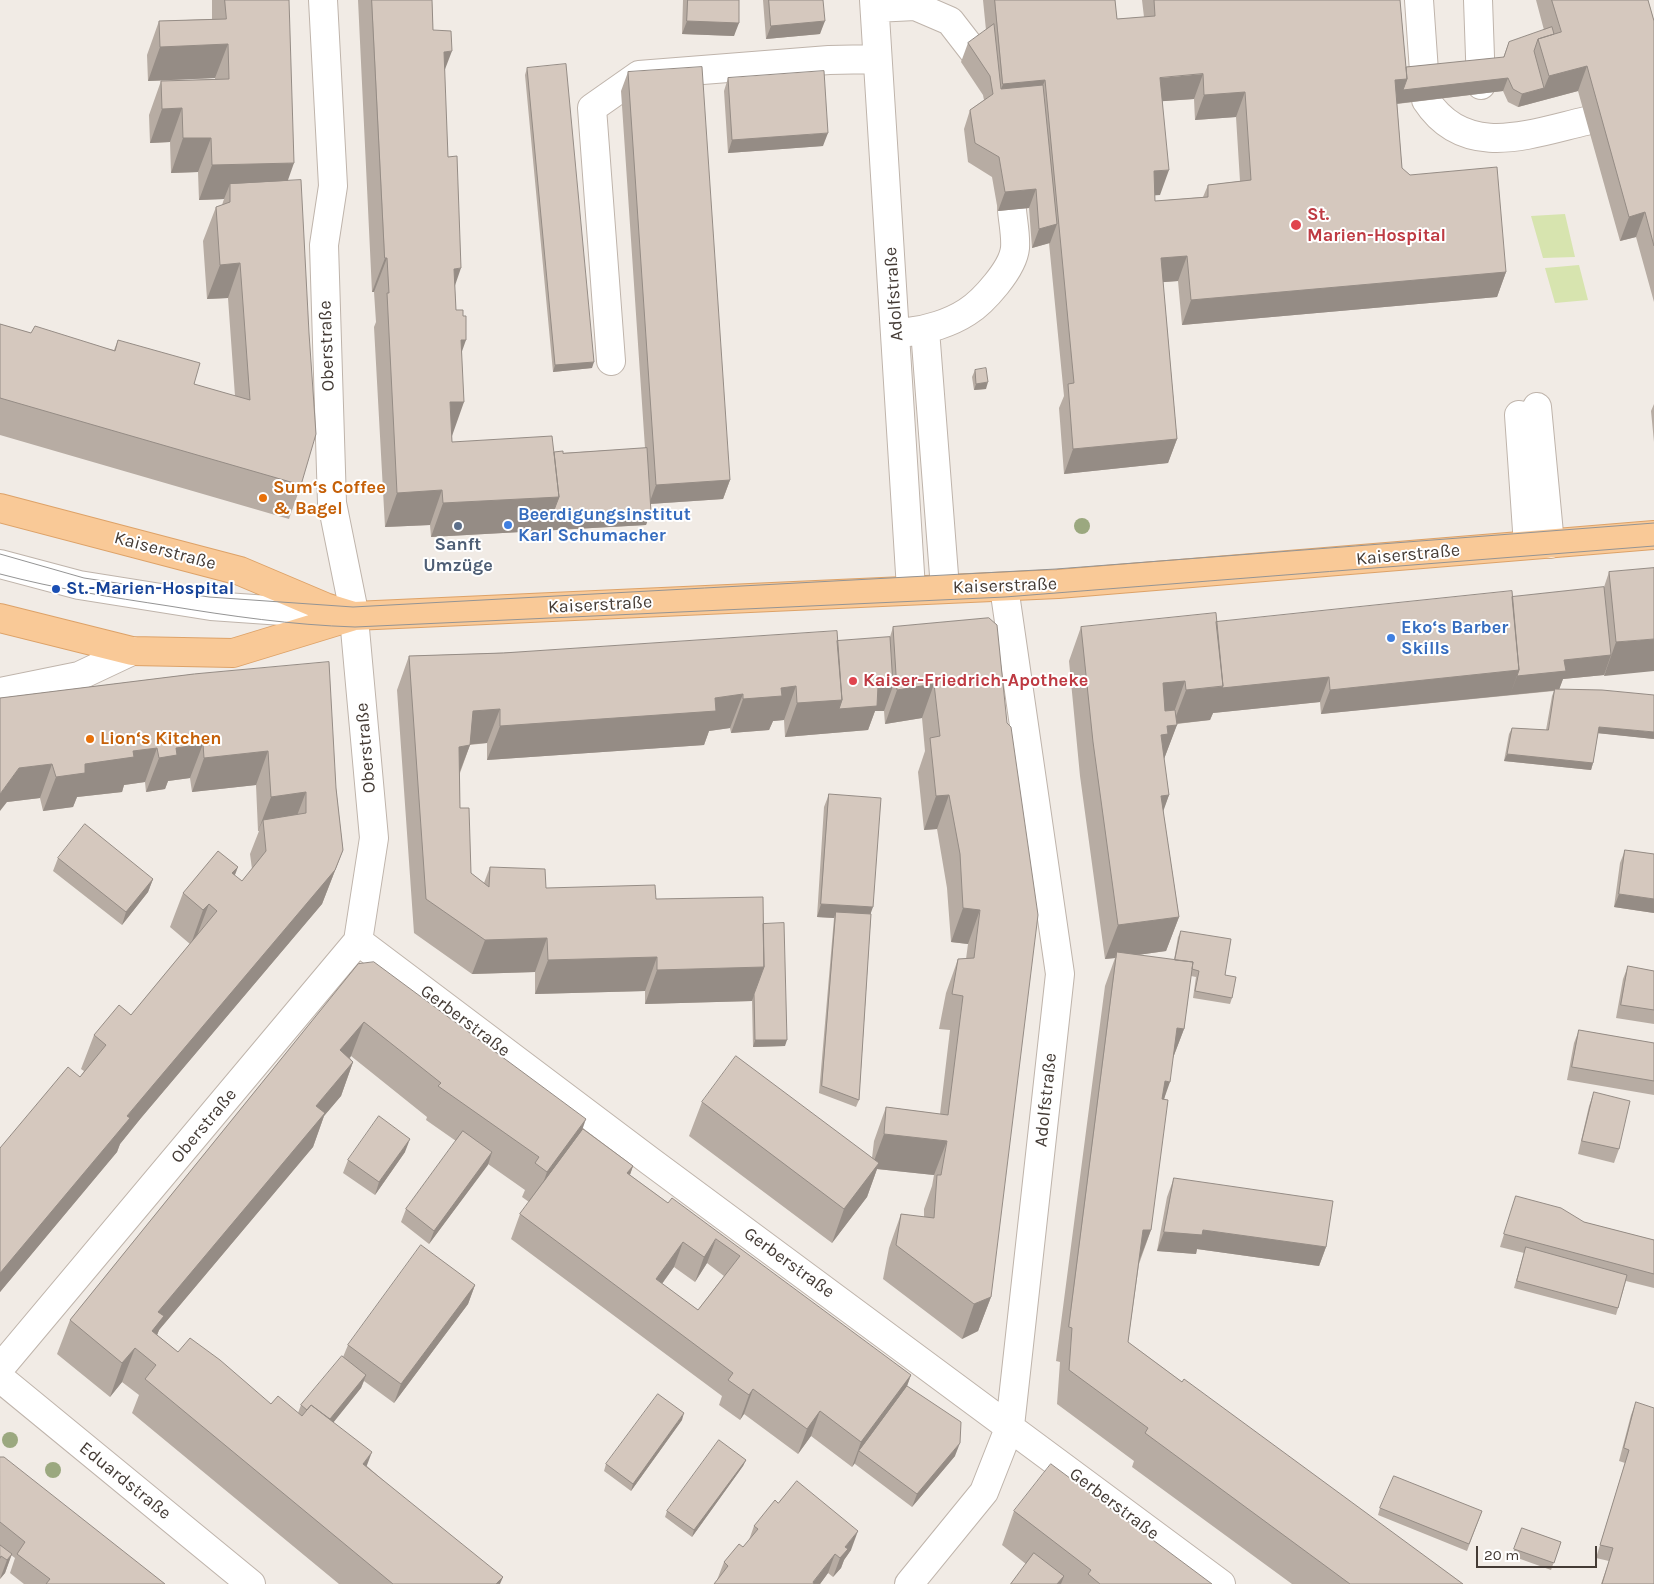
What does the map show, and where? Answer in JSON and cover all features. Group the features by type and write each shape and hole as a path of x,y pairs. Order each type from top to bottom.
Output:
{"main road":[{"name":"Kaiserstraße","path":"0,508 240,571 325,607 354,616"},
{"name":"Kaiserstraße","path":"0,618 132,651 233,653 354,616 911,589 1004,587 1654,535"}],"street":[{"name":"Oberstraße","path":"0,1368 358,941 374,838 354,616 332,503 324,244 333,186 323,0"},
{"path":"1419,0 1426,100 1434,112 1448,124 1480,138 1518,137 1586,120"},
{"path":"1478,0 1481,85"},
{"path":"874,4 915,6 950,21 974,52"},
{"name":"Adolfstraße","path":"874,4 911,589"},
{"path":"611,362 592,108 639,75 829,60 878,59"},
{"path":"896,333 925,330 966,312 985,297 1007,270 1015,249 1012,210"},
{"name":"Adolfstraße","path":"925,330 945,588"},
{"path":"1528,408 1539,544"},
{"path":"0,564 79,585 211,606 354,616"},
{"name":"Adolfstraße","path":"909,1584 984,1492 1010,1426 1060,974 1004,587"},
{"path":"0,692 79,676 132,651"},
{"name":"Gerberstraße","path":"358,941 650,1161 1221,1584"},
{"name":"Eduardstraße","path":"0,1378 251,1584"}],"green space":[{"path":"1565,214 1575,257 1543,258 1531,216"},
{"path":"1579,265 1588,300 1555,303 1545,268"}],"building":[{"path":"225,0 289,0 294,163 212,165 211,138 183,138 182,108 162,109 161,81 229,79 228,44 160,47 159,21 226,19"},
{"path":"372,0 432,0 433,30 451,31 452,51 444,52 448,157 457,156 461,268 454,269 456,310 463,310 463,316 466,316 466,340 461,340 464,402 450,402 452,442 552,436 559,497 443,503 442,490 397,493 387,293 389,293 387,258 385,258"},
{"path":"688,0 739,0 739,23 687,21"},
{"path":"769,0 823,0 825,21 771,26"},
{"path":"995,0 1115,0 1117,19 1155,16 1154,0 1400,0 1407,79 1395,80 1402,168 1410,175 1497,167 1506,272 1191,300 1187,256 1161,258 1177,439 1073,449 1068,384 1074,383 1045,80 1003,84","holes":["1203,74 1204,95 1245,92 1251,180 1208,185 1208,197 1155,201 1154,171 1169,170 1160,78"]},
{"path":"1552,0 1648,0 1654,21 1654,246 1645,212 1629,217 1587,66 1549,76 1538,39 1561,32"},
{"path":"994,24 1001,89 1043,85 1057,224 1039,229 1036,189 1005,192 999,157 975,143 970,110 993,94 990,76 968,43"},
{"path":"1552,27 1554,34 1538,39 1534,51 1544,88 1522,94 1513,89 1508,78 1403,90 1407,79 1406,67 1504,57 1509,42"},
{"path":"566,64 594,362 555,365 527,68"},
{"path":"702,67 730,480 656,485 628,72"},
{"path":"824,71 828,133 732,140 728,78"},
{"path":"301,180 316,434 301,485 0,398 0,324 31,333 35,326 115,351 118,340 200,363 194,384 250,400 240,263 220,265 216,207 230,202 230,184"},
{"path":"986,368 988,382 976,384 975,370"},
{"path":"647,448 651,512 551,518 559,497 554,452"},
{"path":"1654,568 1654,639 1616,642 1609,572"},
{"path":"1604,587 1611,655 1564,660 1566,671 1517,676 1519,670 1512,597"},
{"path":"1512,591 1519,670 1330,690 1329,677 1222,688 1216,622"},
{"path":"1216,613 1223,686 1186,690 1185,681 1163,683 1165,711 1175,710 1177,725 1167,726 1168,734 1161,735 1169,795 1161,796 1179,917 1118,925 1093,742 1081,627"},
{"path":"989,618 997,625 1007,723 1011,727 1038,915 991,1297 974,1304 896,1245 901,1214 934,1218 937,1175 941,1175 947,1141 884,1134 886,1107 948,1115 963,996 952,994 958,959 974,958 980,910 963,908 960,854 949,795 936,796 930,738 940,736 934,684 897,690 893,627"},
{"path":"837,631 842,700 797,703 796,686 781,688 782,696 743,699 743,694 715,698 716,711 500,726 500,709 473,711 470,745 459,747 460,808 469,808 471,873 489,887 490,867 545,869 546,888 655,885 656,899 763,897 764,967 657,970 657,957 548,960 547,938 485,940 426,899 409,656 503,653"},
{"path":"890,637 893,686 878,686 877,706 839,709 842,700 837,641"},
{"path":"329,662 336,788 343,850 335,870 127,1116 130,1118 0,1273 0,1148 68,1067 80,1077 106,1045 94,1035 119,1005 131,1015 217,911 209,904 203,910 183,893 218,851 238,867 232,873 242,881 266,851 263,820 306,813 306,792 271,797 268,751 204,758 203,744 176,748 177,755 159,758 157,748 133,751 134,757 85,764 85,773 56,777 52,764 19,768 0,794 0,698 194,674"},
{"path":"1555,689 1602,690 1654,695 1654,732 1599,727 1593,763 1507,754 1512,728 1548,730"},
{"path":"829,794 881,798 873,907 821,904"},
{"path":"85,824 153,879 126,912 58,858"},
{"path":"1625,850 1654,854 1654,899 1619,894"},
{"path":"836,912 871,914 859,1100 822,1086"},
{"path":"784,923 787,1040 755,1040 754,994 764,967 763,924"},
{"path":"1181,931 1231,939 1225,975 1236,977 1232,998 1195,991 1199,971 1192,969 1193,962 1175,960"},
{"path":"1117,952 1193,962 1184,1029 1177,1028 1170,1082 1165,1081 1162,1099 1168,1100 1151,1230 1143,1230 1128,1342 1182,1382 1184,1379 1463,1584 1350,1584 1145,1433 1148,1428 1069,1370 1072,1328 1069,1327"},
{"path":"374,962 586,1119 547,1172 535,1163 539,1157 438,1086 441,1083 364,1022 340,1050 353,1062 316,1106 325,1113 158,1312 164,1316 152,1331 178,1352 190,1338 220,1360 271,1404 278,1396 302,1416 311,1405 372,1452 363,1464 503,1577 496,1584 393,1584 145,1379 156,1365 135,1348 122,1363 70,1320 358,964"},
{"path":"1628,966 1654,971 1654,1010 1621,1005"},
{"path":"1579,1030 1654,1043 1654,1081 1572,1067"},
{"path":"736,1056 879,1163 844,1209 702,1102"},
{"path":"1594,1092 1630,1101 1619,1149 1582,1141"},
{"path":"379,1116 410,1139 379,1182 348,1160"},
{"path":"583,1129 633,1166 627,1173 668,1203 672,1198 911,1375 861,1442 820,1411 807,1429 753,1389 749,1395 728,1380 733,1373 520,1214","holes":["716,1239 740,1256 698,1310 656,1279 683,1242 704,1257"]},
{"path":"463,1131 492,1152 434,1231 406,1209"},
{"path":"1174,1178 1333,1201 1326,1247 1203,1230 1202,1235 1164,1232"},
{"path":"1516,1196 1561,1208 1584,1222 1654,1240 1654,1274 1504,1234"},
{"path":"421,1245 475,1285 401,1384 348,1345"},
{"path":"1526,1247 1627,1275 1618,1308 1517,1281"},
{"path":"342,1356 366,1375 330,1419 311,1405 307,1410 301,1405"},
{"path":"907,1386 961,1422 960,1443 917,1494 859,1451"},
{"path":"658,1394 684,1413 633,1484 606,1464"},
{"path":"1636,1402 1654,1408 1654,1584 1602,1584 1613,1548 1600,1545 1629,1450 1624,1448"},
{"path":"719,1440 746,1460 694,1530 667,1511"},
{"path":"0,1457 4,1457 165,1584 46,1584 50,1579 17,1554 25,1542 0,1522"},
{"path":"1051,1464 1212,1584 1100,1584 1088,1574 1091,1570 1014,1511"},
{"path":"1394,1476 1482,1511 1469,1544 1380,1508"},
{"path":"797,1481 858,1531 845,1547 848,1549 840,1558 835,1554 813,1582 814,1584 714,1584 728,1566 724,1562 739,1544 743,1547 758,1529 754,1526 775,1500 778,1503"},
{"path":"1522,1528 1561,1542 1554,1563 1514,1549"},
{"path":"0,1545 12,1554 7,1560 1,1556 0,1558"},
{"path":"1034,1553 1064,1576 1057,1584 1011,1584"}],"tram line":[{"path":"0,554 84,578 209,597 353,607 1056,569 1654,523"},
{"path":"0,574 84,592 215,613 285,622 355,627 1005,597 1654,546"}],"place":[{"name":"St. Marien-Hospital","path":"1296,225"},
{"name":"Sum‘s Coffee & Bagel","path":"263,498"},
{"name":"Beerdigungsinstitut Karl Schumacher","path":"508,525"},
{"name":"Sanft Umzüge","path":"458,526"},
{"name":"St.-Marien-Hospital","path":"56,589"},
{"name":"Eko‘s Barber Skills","path":"1391,638"},
{"name":"Kaiser-Friedrich-Apotheke","path":"853,681"},
{"name":"Lion‘s Kitchen","path":"90,739"}]}
